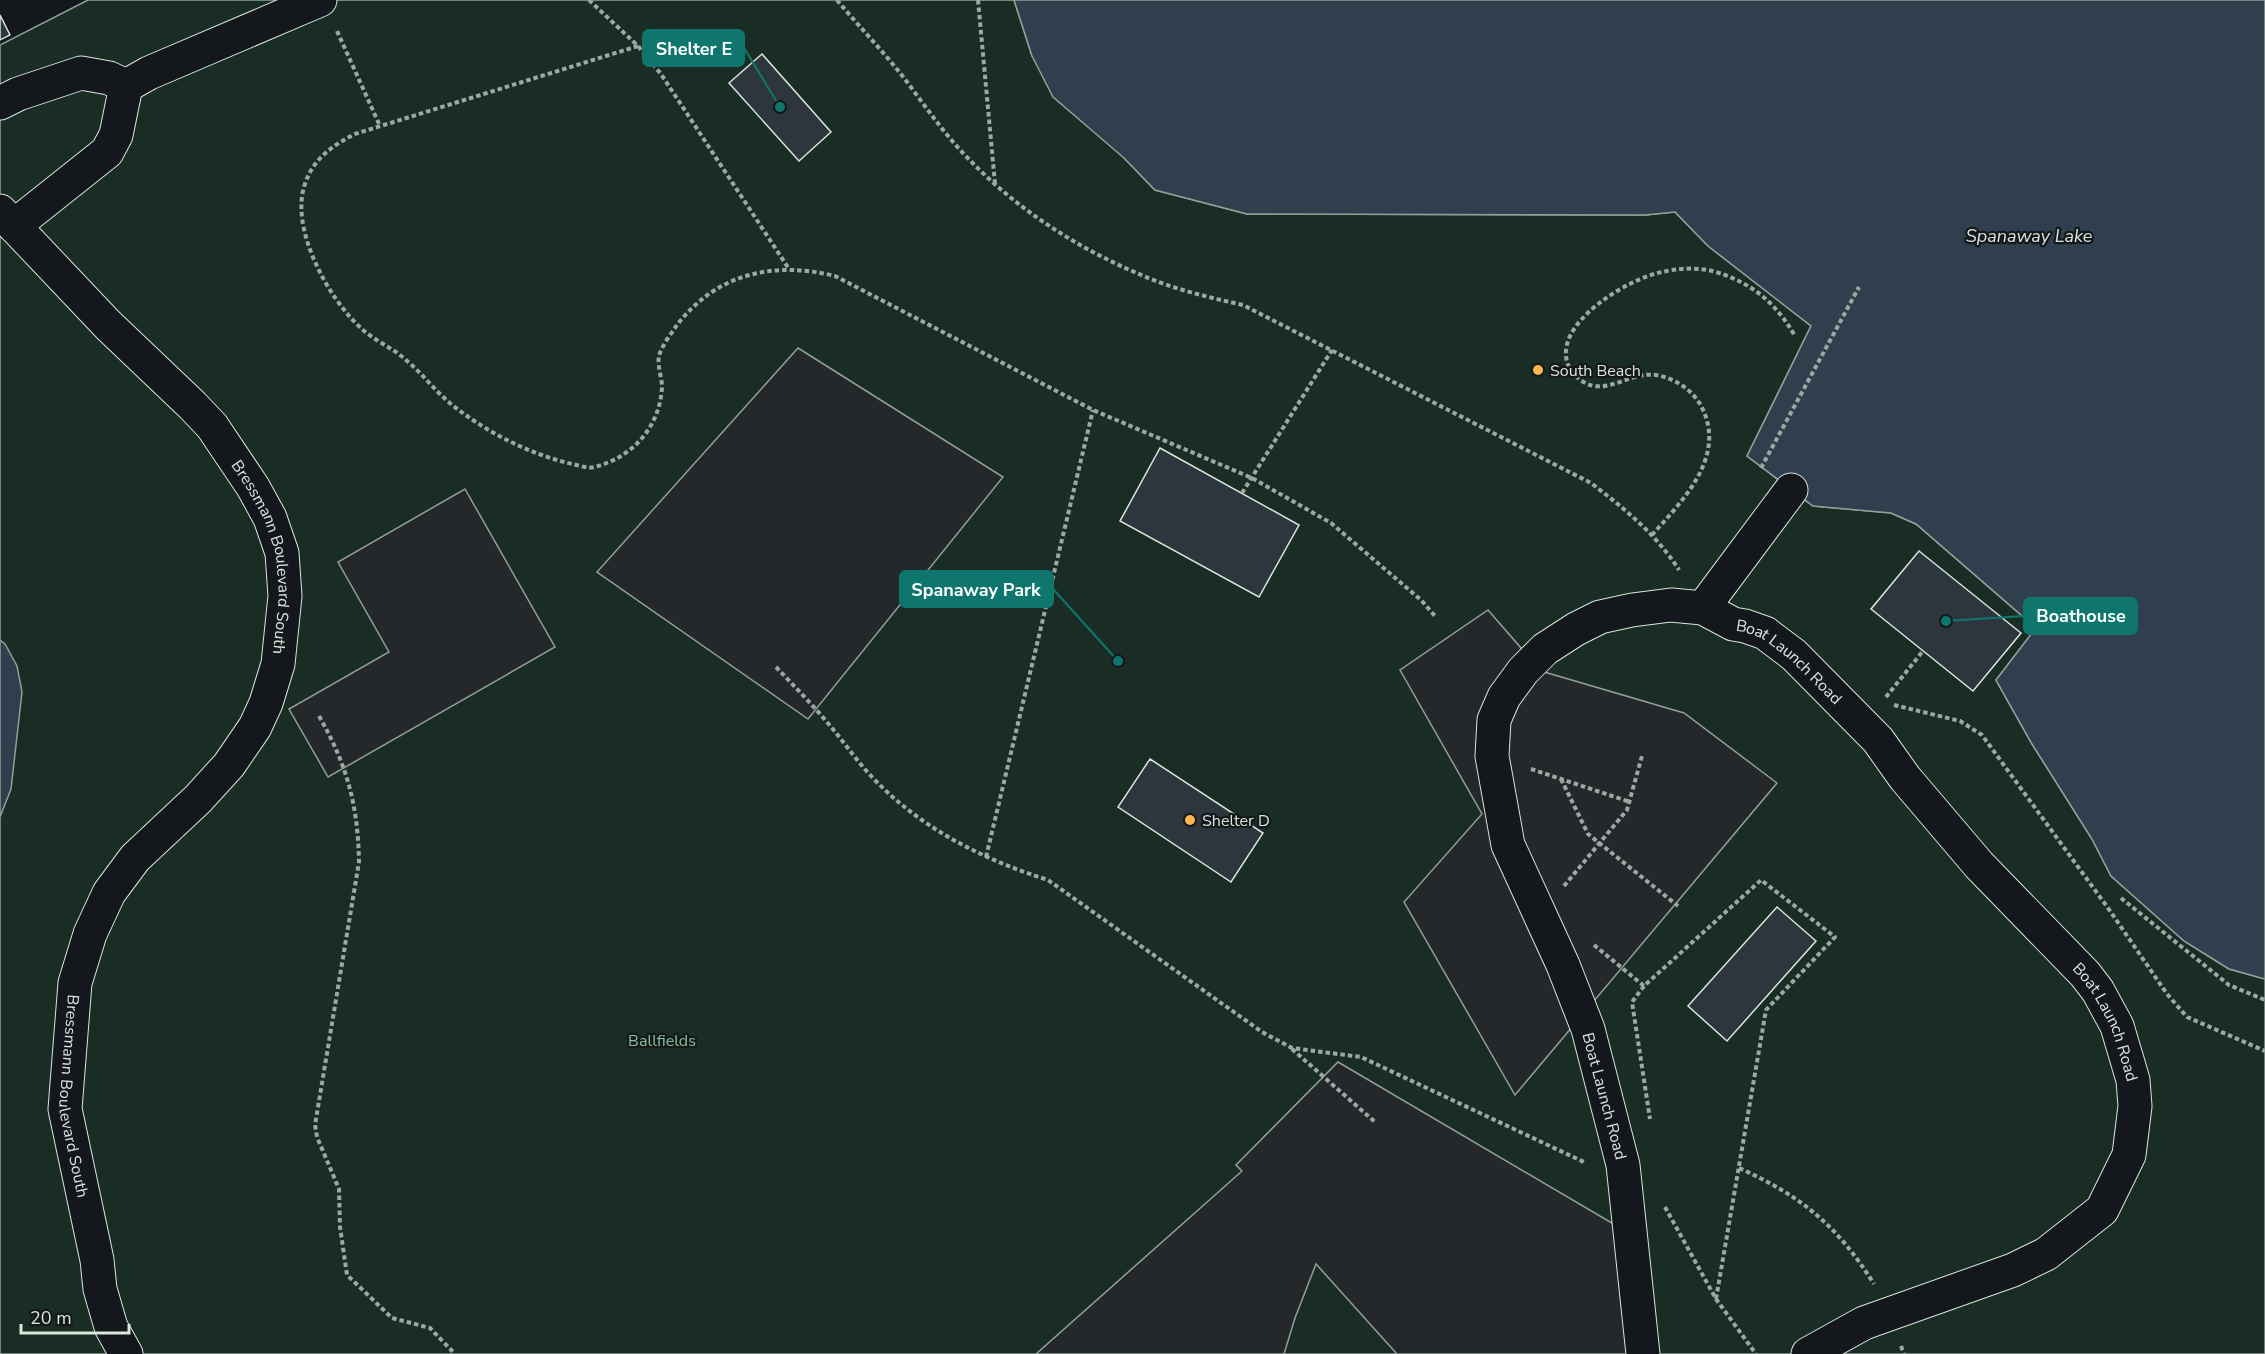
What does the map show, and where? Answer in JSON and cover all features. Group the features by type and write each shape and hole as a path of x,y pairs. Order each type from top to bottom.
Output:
{"street":[{"path":"7,219 107,152 116,135 126,86 149,73 326,10"},
{"path":"0,103 18,94 81,73 109,78 126,86"},
{"name":"Bressmann Boulevard South","path":"7,219 108,325 212,426 254,487 270,518 282,553 285,596 278,664 266,703 255,728 229,765 198,799 135,858 109,893 90,934 75,983 65,1109 97,1260 100,1289 111,1327 126,1354"},
{"path":"1703,608 1791,490"},
{"name":"Boat Launch Road","path":"1643,1354 1623,1165 1588,1029 1563,965 1508,845 1492,756 1494,720 1504,697 1523,671 1545,649 1600,617 1671,605 1703,608 1733,624 1765,633 1872,713 1878,740 1905,778 1979,865 2085,974 2098,991 2117,1026 2133,1080 2135,1106 2129,1155 2102,1210 2080,1229 2046,1254 2013,1270 1864,1323 1808,1354"}],"path":[{"path":"589,0 638,46 682,103 789,268"},
{"path":"837,0 964,154 995,185 1030,213 1069,239 1109,261 1153,280 1243,305 1592,483 1636,518 1667,551 1703,608"},
{"path":"978,0 995,185"},
{"path":"326,10 380,126"},
{"path":"638,46 355,134 337,144 321,157 305,182 301,197 303,220 315,263 327,287 343,310 383,346 406,359 451,404 477,423 504,439 542,455 591,468 611,462 629,451 644,437 655,419 661,399 662,378 658,357 669,336 684,316 702,299 743,276 766,270 789,268 813,271 835,276 1093,410 1252,478 1331,523 1421,600 1435,616"},
{"path":"1652,536 1692,489 1701,473 1707,456 1709,438 1703,410 1687,388 1671,379 1655,375 1638,376 1596,386 1585,383 1569,366 1566,354 1568,343 1574,332 1585,317 1612,293 1636,280 1661,272 1688,269 1711,271 1734,278 1753,288 1777,309 1795,336"},
{"path":"1762,468 1859,287"},
{"path":"1242,493 1332,350"},
{"path":"986,857 1093,410"},
{"path":"1872,713 1923,651"},
{"path":"776,667 827,722 867,772 901,804 934,828 986,857 1048,880 1262,1032 1292,1048 1375,1122"},
{"path":"1872,713 1960,721 1983,735 2167,994 2187,1017 2265,1052"},
{"path":"319,716 334,742 346,771 354,800 359,862 315,1125 317,1137 339,1189 340,1227 347,1275 392,1318 430,1328 455,1354"},
{"path":"1492,756 1630,802"},
{"path":"1540,915 1628,810 1642,756"},
{"path":"1561,779 1588,834 1678,906"},
{"path":"1651,1126 1632,1002 1644,986 1761,880 1835,937 1766,1010 1716,1299"},
{"path":"2121,898 2229,985 2265,1000"},
{"path":"1588,941 1644,986"},
{"path":"1292,1048 1361,1057 1625,1182 1647,1190 1664,1205 1716,1299 1756,1354"},
{"path":"1739,1167 1773,1183 1798,1199 1834,1230 1856,1256 1874,1284 1904,1354"}],"green space":[{"name":"Ballfields","path":"88,0 1014,0 1032,56 1155,190 1247,214 1645,215 1675,212 1708,246 1811,326 1747,456 1813,506 1891,513 1916,524 2036,628 1996,680 2032,744 2092,839 2111,876 2184,941 2229,969 2265,979 2265,1354 0,1354 0,45"}],"shaded area":[{"path":"798,348 1003,477 808,719 597,572"},
{"path":"465,489 555,647 328,777 289,709 389,652 338,562"},
{"path":"1488,610 1541,671 1684,713 1777,783 1515,1095 1404,902 1482,814 1400,670"},
{"path":"1338,1062 1617,1226 1627,1354 1397,1354 1316,1264 1284,1354 1036,1354 1242,1171 1236,1165"}],"water":[{"name":"Spanaway Lake","path":"1014,0 2265,0 2265,979 2229,969 2184,941 2111,876 2092,839 2032,744 1996,680 2036,628 1916,524 1891,513 1813,506 1747,456 1811,326 1708,246 1675,212 1645,215 1247,214 1155,190 1124,158 1053,97 1032,56"},
{"path":"0,640 5,644 17,666 22,692 11,789 0,817"}],"building":[{"path":"0,15 10,35 0,40"},
{"path":"762,54 831,132 799,161 729,83"},
{"path":"1160,448 1299,525 1259,597 1120,521"},
{"path":"1919,551 2021,633 1973,691 1871,609"},
{"name":"Shelter D","path":"1150,759 1263,833 1231,882 1118,807"},
{"path":"1777,907 1816,941 1727,1041 1688,1006"}],"place":[{"name":"Shelter E","path":"780,107"},
{"name":"South Beach","path":"1538,370"},
{"name":"Boathouse","path":"1946,621"},
{"name":"Spanaway Park","path":"1118,661"},
{"name":"Shelter D","path":"1190,820"}]}
